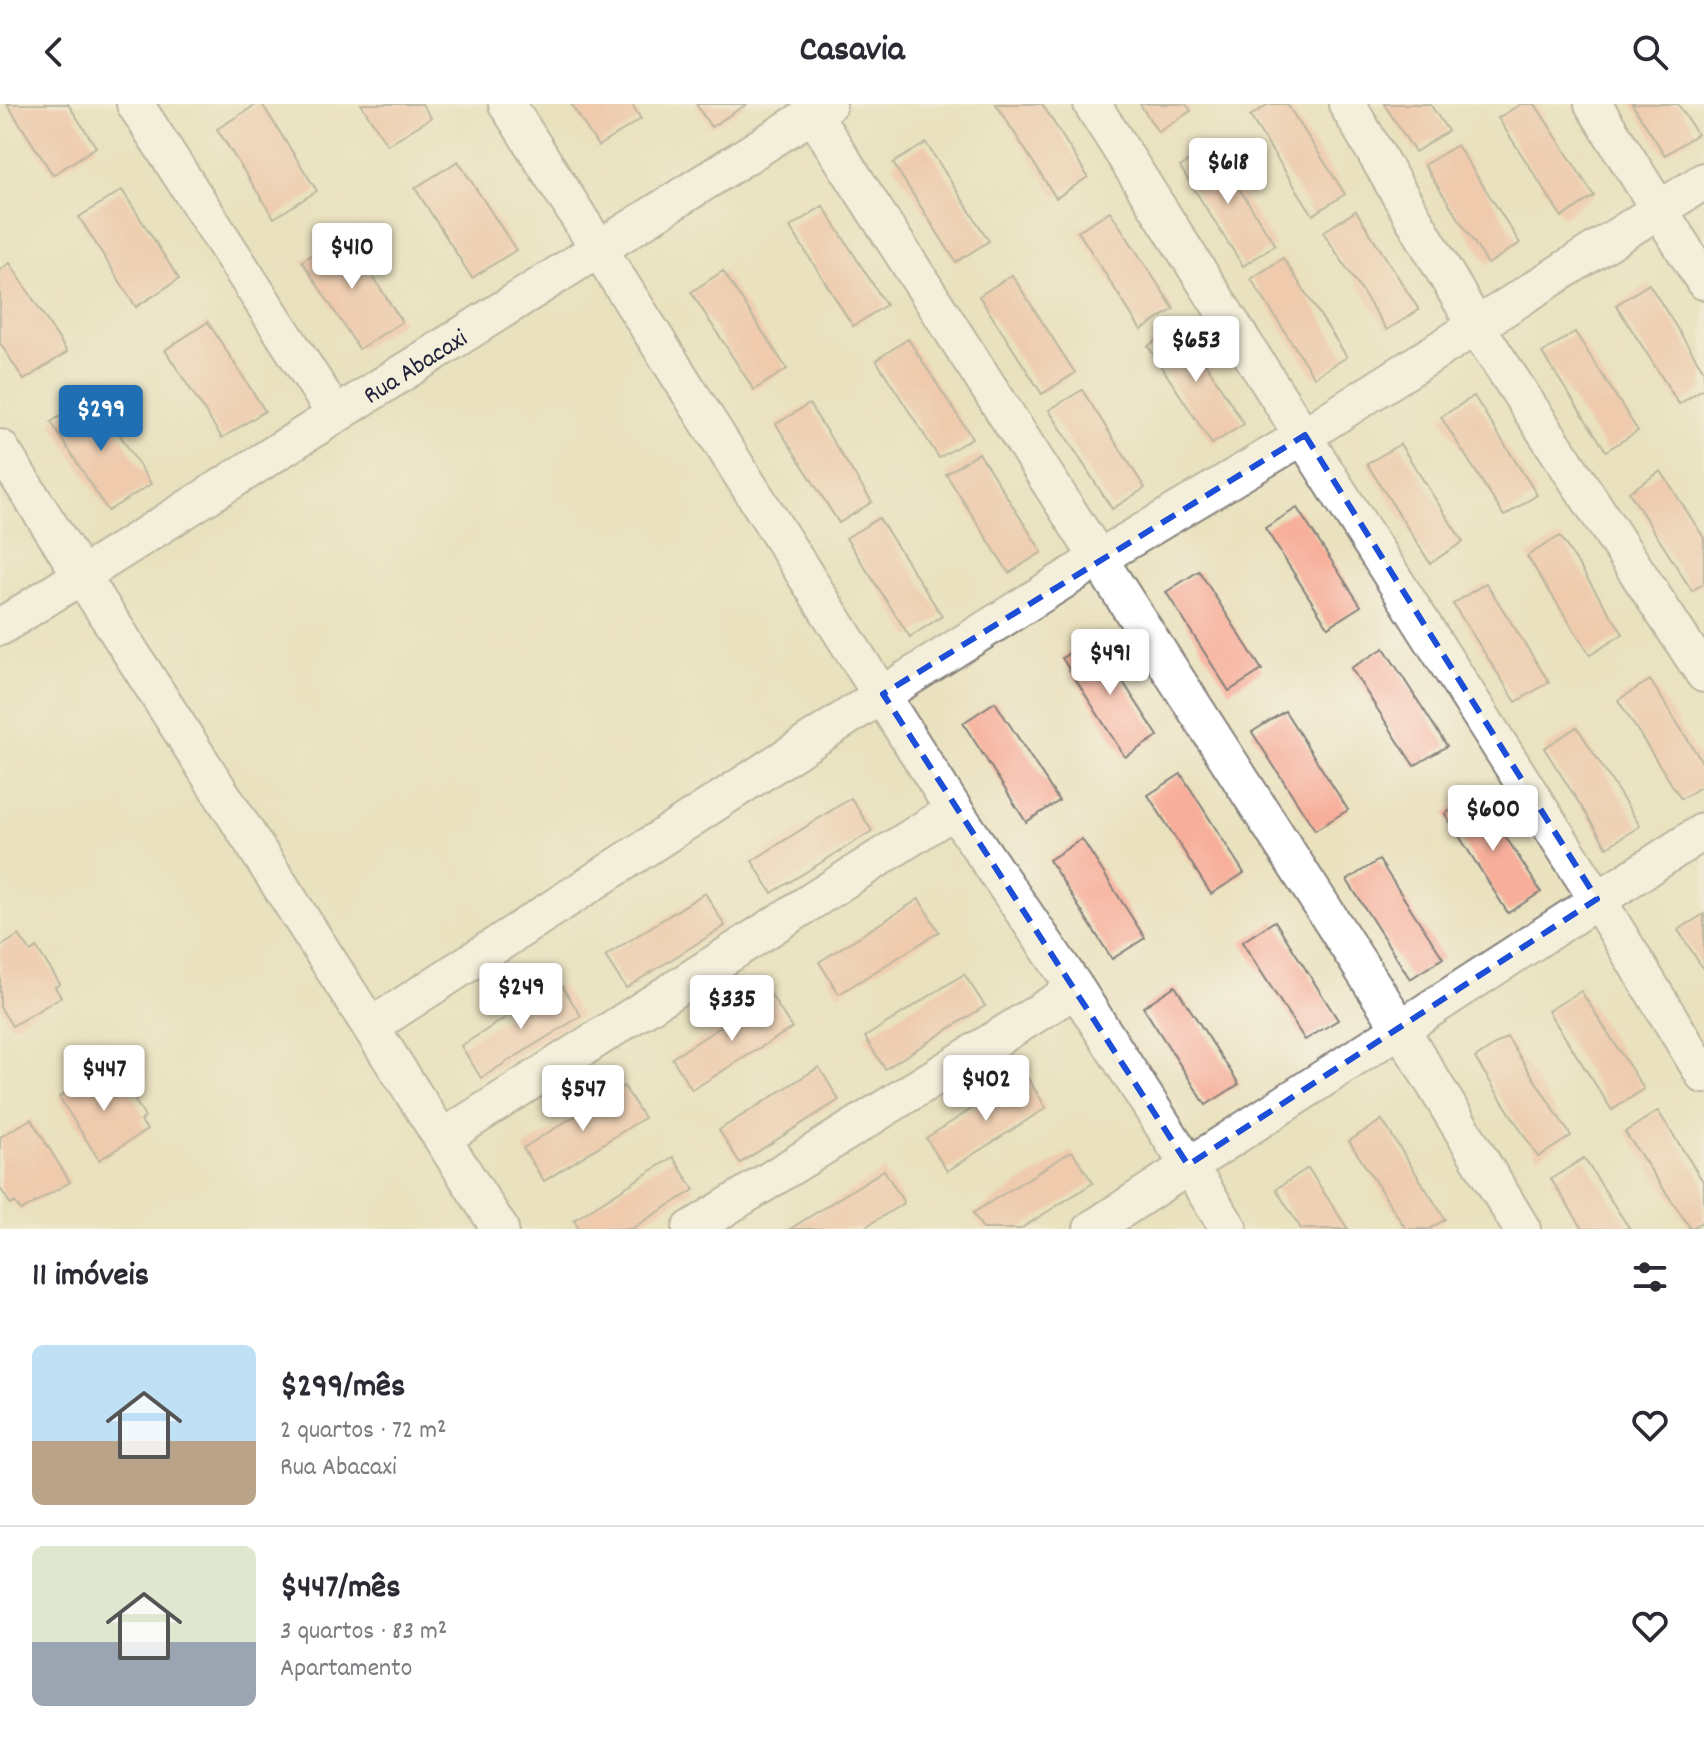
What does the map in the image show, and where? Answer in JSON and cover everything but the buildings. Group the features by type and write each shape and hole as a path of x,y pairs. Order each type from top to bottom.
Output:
{"street":[{"path":"135,104 335,414"},
{"path":"507,104 954,810 1076,989 1229,1229"},
{"path":"1092,104 1305,435 1704,1075"},
{"path":"1347,104 1476,326 1704,674"},
{"path":"1593,104 1704,281"},
{"path":"821,109 1099,558 1401,1029 1522,1229"},
{"name":"Rua Abacaxi","path":"0,627 821,109"},
{"path":"373,1025 883,694 1099,558 1305,435 1704,181"},
{"path":"0,448 373,1025 500,1229"},
{"path":"444,1137 954,810"},
{"path":"1092,1229 1704,831"},
{"path":"691,1229 1076,989"}],"highlighted area":[{"path":"1305,435 1597,899 1188,1165 883,694"}]}
